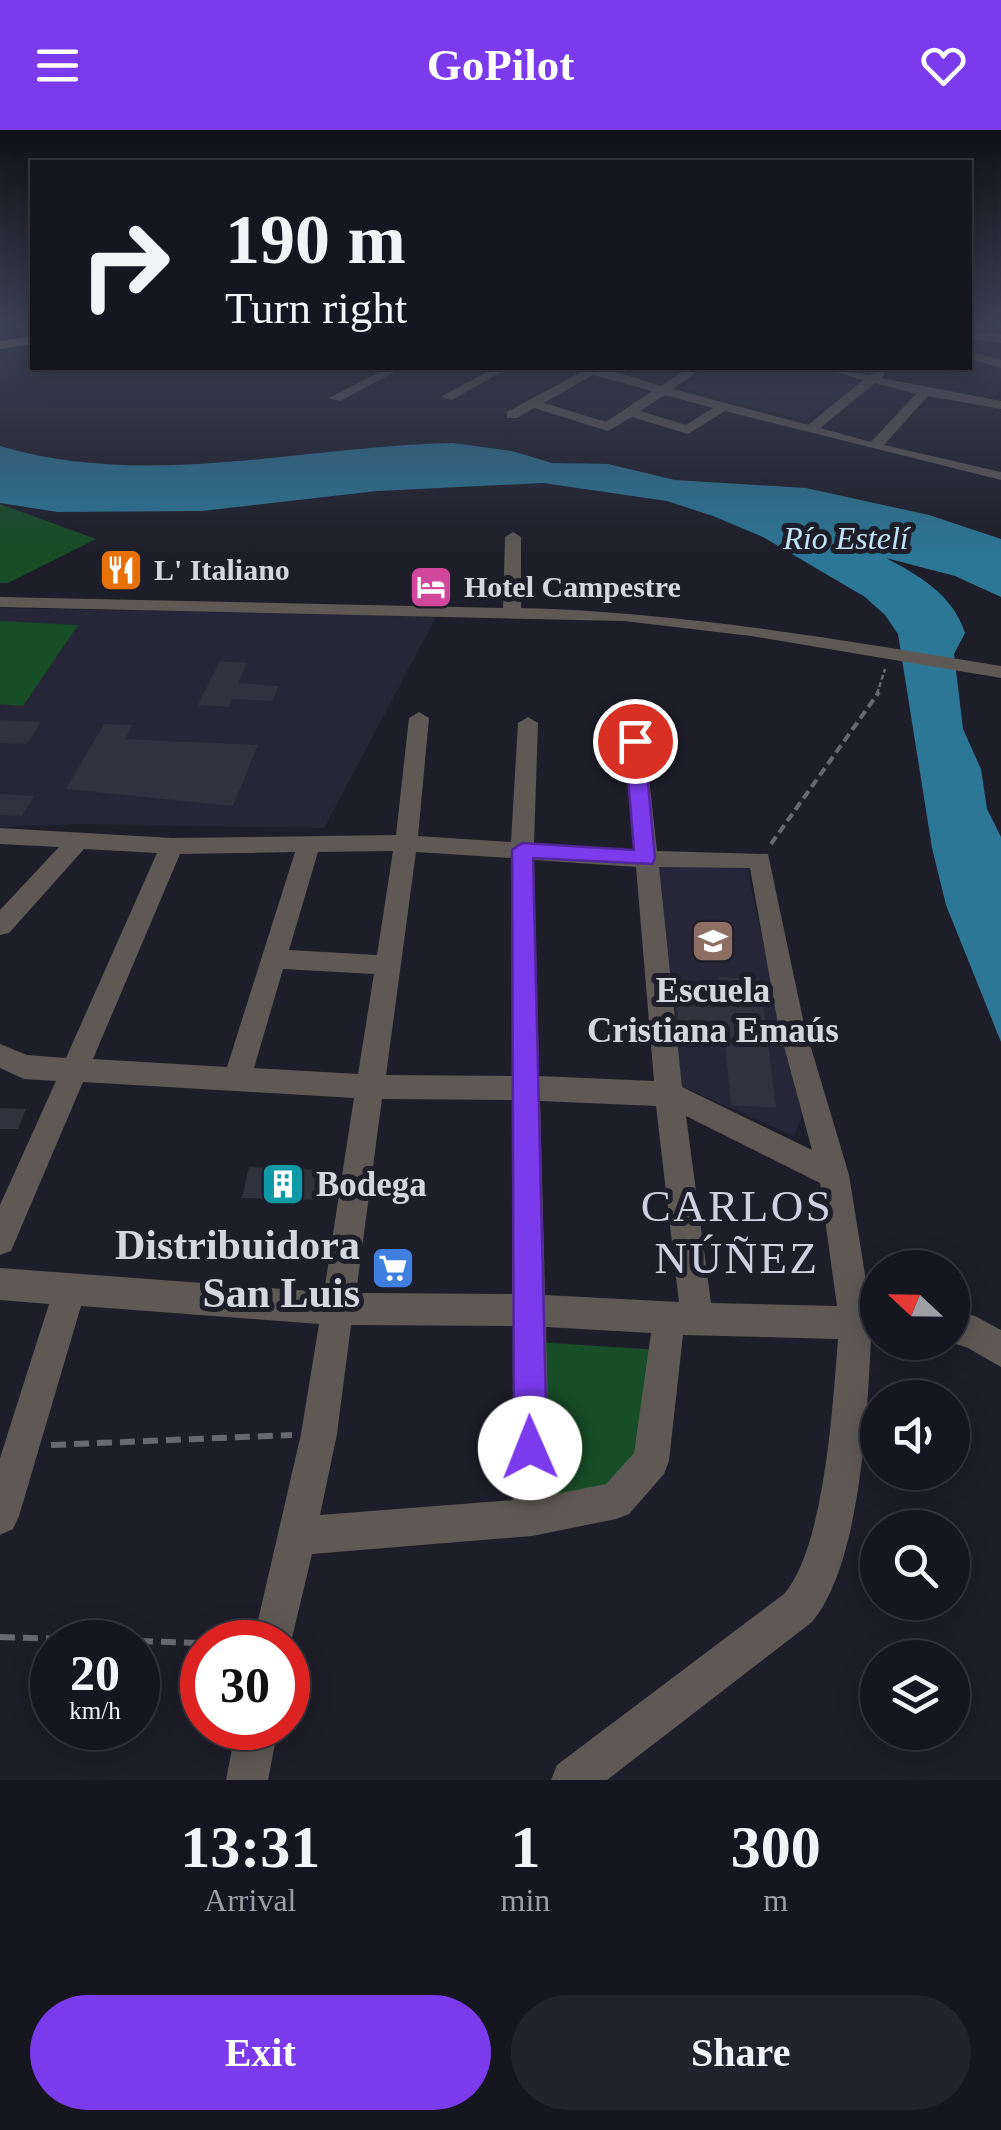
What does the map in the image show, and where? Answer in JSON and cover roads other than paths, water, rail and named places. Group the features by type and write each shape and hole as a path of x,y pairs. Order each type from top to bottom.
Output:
{"street":[{"path":"512,415 532,403 608,426 644,402"},
{"path":"708,402 874,447 1001,476"},
{"path":"810,430 844,402"},
{"path":"874,447 917,402"},
{"path":"629,412 688,430 724,406"},
{"path":"512,611 514,537"},
{"path":"0,602 512,611 656,618 1001,672"},
{"path":"278,1620 319,1434 406,843 419,718"},
{"path":"528,722 522,850 532,1516"},
{"path":"296,1536 532,1516 616,1501 652,1461 683,1318 669,1094 635,741"},
{"path":"0,836 172,846 406,843 645,858 760,860 791,1024 834,1175 860,1291"},
{"path":"0,926 77,842"},
{"path":"238,1078 310,842"},
{"path":"0,1240 172,846"},
{"path":"274,960 388,965"},
{"path":"0,1055 24,1066 368,1086 669,1094 834,1175"},
{"path":"0,1284 336,1309 528,1310 860,1322"},
{"path":"0,1516 70,1288"},
{"path":"970,1332 1001,1350"},
{"path":"572,1780 798,1608 815,1588 846,1458 861,1360"},
{"path":"247,1780 253,1750"}],"water":[{"name":"Río Estelí","path":"453,443 512,451 552,463 608,464 675,480 806,488 929,515 1001,539 1001,597 955,576 886,558 944,597 965,633 954,654 963,729 981,769 987,809 1001,837 1001,1042 946,905 932,848 898,634 865,597 763,537 667,501 543,483 377,491 202,511 58,512 0,503 0,446 56,459 112,465 169,465"}],"place":[{"name":"L' Italiano","path":"121,570"},
{"name":"Hotel Campestre","path":"431,587"},
{"name":"Escuela Cristiana Emaús","path":"713,941"},
{"name":"Bodega","path":"283,1184"},
{"name":"Distribuidora San Luis","path":"393,1268"}],"district":[{"name":"CARLOS NÚÑEZ","path":"737,1231"}]}
